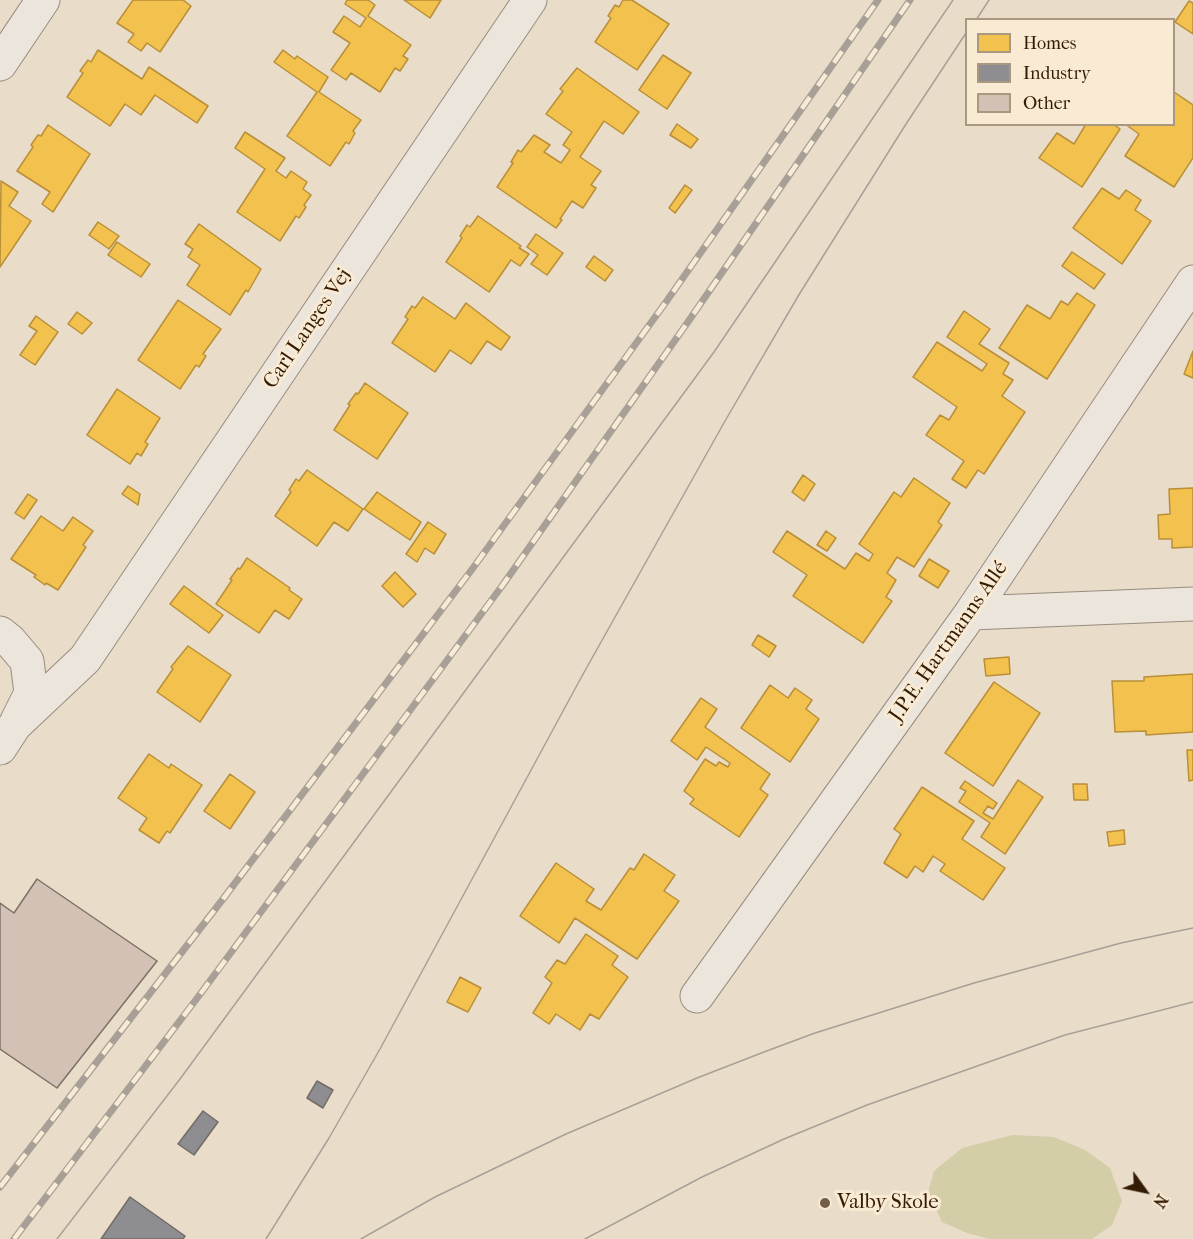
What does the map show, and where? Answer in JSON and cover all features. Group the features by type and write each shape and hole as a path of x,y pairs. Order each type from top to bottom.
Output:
{"street":[{"path":"0,64 44,0"},
{"name":"Carl Langes Vej","path":"7,736 85,659 530,0"},
{"name":"J.P.E. Hartmanns Allé","path":"697,996 971,613 1193,282"},
{"path":"971,613 1193,604"},
{"path":"0,633 27,661 31,693 7,736"}],"shaded area":[{"path":"1013,1135 1054,1137 1085,1150 1110,1168 1122,1201 1112,1225 1092,1239 990,1239 967,1233 942,1222 928,1192 934,1171 962,1148"}],"building: Homes":[{"path":"133,0 183,0 191,6 160,52 147,43 141,51 128,42 134,34 117,23"},
{"path":"347,0 368,0 375,5 368,16 411,45 403,56 408,59 400,71 395,68 380,92 351,73 346,80 331,70 350,43 333,32 344,16 360,27 366,18 345,4"},
{"path":"404,0 441,0 430,18"},
{"path":"623,0 632,0 669,24 637,70 595,42 611,18 608,16 615,5 619,7"},
{"path":"1189,1 1193,3 1193,34 1175,22"},
{"path":"98,50 142,79 149,67 208,106 197,123 155,95 141,115 125,104 110,126 67,97 83,73 80,71 88,60 91,62"},
{"path":"283,50 295,59 297,56 328,77 319,92 361,120 353,131 355,133 349,144 346,142 330,166 287,136 317,92 274,62"},
{"path":"663,55 691,73 667,109 639,90"},
{"path":"577,68 639,112 623,134 604,121 580,157 601,171 591,185 596,188 583,208 572,201 556,228 497,187 513,163 511,162 518,150 521,152 534,135 550,145 544,152 561,163 570,150 563,145 572,132 546,114 563,91 560,89"},
{"path":"1175,93 1193,105 1193,158 1174,187 1125,156 1139,134 1128,126 1175,126"},
{"path":"677,124 698,139 691,148 670,135"},
{"path":"48,125 90,154 53,212 42,204 50,192 17,171 33,147 31,145"},
{"path":"1085,126 1116,126 1120,129 1082,187 1039,158 1057,133 1074,144"},
{"path":"245,132 285,158 276,171 286,178 291,171 307,182 303,189 311,195 304,205 306,207 299,218 296,216 280,241 237,212 265,169 235,148"},
{"path":"1,181 18,192 9,206 31,221 0,267"},
{"path":"685,185 692,190 675,213 669,208"},
{"path":"1102,188 1119,199 1126,190 1141,200 1135,210 1151,221 1122,264 1073,228"},
{"path":"478,216 529,254 520,266 511,260 489,292 446,262 462,238 460,236 467,225 470,227"},
{"path":"98,222 119,236 109,249 89,235"},
{"path":"199,224 261,269 248,292 246,290 230,315 187,285 200,265 188,257 193,249 185,244"},
{"path":"536,234 563,253 547,275 531,264 538,255 527,247"},
{"path":"117,242 150,264 141,277 108,255"},
{"path":"1072,252 1105,274 1094,289 1062,266"},
{"path":"594,256 613,270 605,281 586,267"},
{"path":"1077,293 1095,305 1047,379 999,348 1027,305 1050,319 1061,301 1068,305"},
{"path":"423,297 455,319 466,303 510,337 501,350 487,341 471,364 450,350 435,372 392,343 408,319 405,317 412,306 415,308"},
{"path":"178,300 221,329 203,354 206,356 199,367 196,365 180,389 138,360"},
{"path":"964,311 990,329 979,344 1009,363 1003,374 1013,380 1002,396 1025,412 984,474 978,470 966,488 952,479 964,461 926,435 940,415 949,420 957,407 913,377 937,342 982,371 987,364 947,337"},
{"path":"77,312 92,323 82,334 68,324"},
{"path":"36,316 58,332 35,365 20,355 37,331 29,326"},
{"path":"1193,351 1193,378 1184,374"},
{"path":"365,383 408,413 377,459 334,430 350,405 348,404"},
{"path":"117,389 160,418 145,442 148,444 141,456 137,453 130,464 87,435"},
{"path":"307,470 363,509 348,531 334,522 317,546 275,516 291,492 289,490 296,479 299,481"},
{"path":"803,475 815,484 804,501 792,492"},
{"path":"914,478 950,503 938,522 942,525 914,567 897,557 887,573 896,580 886,597 892,601 863,643 793,596 807,575 773,552 787,531 845,569 856,553 869,561 873,554 859,544 894,492 901,497"},
{"path":"128,486 140,494 138,505 122,494"},
{"path":"1193,488 1193,547 1172,548 1172,539 1159,539 1158,515 1170,514 1169,489"},
{"path":"377,492 421,522 410,540 364,509"},
{"path":"28,494 37,500 24,519 15,513"},
{"path":"41,516 63,531 73,517 93,531 83,545 86,547 58,590 46,583 45,585 34,577 36,575 11,559"},
{"path":"428,522 446,534 434,554 425,548 417,562 406,554"},
{"path":"826,531 836,538 827,551 817,545"},
{"path":"247,558 302,599 289,619 275,610 259,633 216,604 232,580 230,579"},
{"path":"929,559 949,571 938,588 919,576"},
{"path":"395,572 416,594 403,607 382,586"},
{"path":"184,586 223,615 209,633 170,604"},
{"path":"758,635 776,646 769,657 752,645"},
{"path":"188,646 231,675 200,722 157,692 173,669 171,667"},
{"path":"1009,657 1010,674 986,676 984,659"},
{"path":"1193,674 1193,732 1146,735 1146,731 1115,732 1112,681 1144,681 1144,677"},
{"path":"994,682 1040,713 993,786 945,753"},
{"path":"770,685 788,698 795,688 812,700 806,709 819,719 790,762 741,728"},
{"path":"701,698 717,709 705,727 770,774 760,789 768,795 739,837 690,804 694,799 684,791 705,759 716,766 719,762 728,767 730,763 706,747 697,760 671,741"},
{"path":"1187,750 1193,750 1193,780 1189,781"},
{"path":"149,754 169,768 171,764 202,785 170,833 167,831 159,843 139,830 147,818 118,798"},
{"path":"230,774 255,792 230,829 204,811"},
{"path":"1018,780 1043,797 1005,854 981,837 990,823 959,802 966,791 960,788 965,781 997,803 993,809 988,806 983,813 993,819"},
{"path":"1073,784 1087,784 1088,800 1074,800"},
{"path":"922,787 974,821 962,839 1005,868 983,900 940,871 945,864 933,856 923,872 915,866 907,878 884,863 901,834 894,829"},
{"path":"1124,830 1125,844 1109,846 1107,832"},
{"path":"644,854 675,875 664,891 679,901 637,959 575,918 559,943 520,916 556,863 594,889 586,901 601,910 630,868 634,870"},
{"path":"586,934 618,956 612,965 628,977 599,1019 590,1014 580,1030 556,1014 549,1024 533,1013 552,983 545,977 557,960 565,964"},
{"path":"460,977 481,988 468,1012 447,1002"}],"building: Industry":[{"path":"317,1081 333,1090 323,1108 307,1098"},
{"path":"203,1111 218,1122 194,1155 178,1144"},
{"path":"130,1197 185,1236 183,1239 101,1239"}],"building: Other":[{"path":"37,879 157,961 57,1088 0,1049 0,903 14,913"}],"tram line":[{"path":"57,1239 180,1079 714,352 953,0"},
{"path":"977,18 989,0"},
{"path":"266,1239 329,1138 380,1049 582,676 725,421 800,293 965,35"},
{"path":"361,1239 435,1197 566,1134 764,1052 815,1033 974,983 1121,943 1193,928"},
{"path":"585,1239 702,1177 784,1139 867,1105 1065,1035 1193,1002"}],"railway":[{"path":"0,1187 223,899 473,568 666,302 878,0"},
{"path":"14,1239 201,993 502,586 910,0"}],"place":[{"name":"Valby Skole","path":"825,1203"}]}
